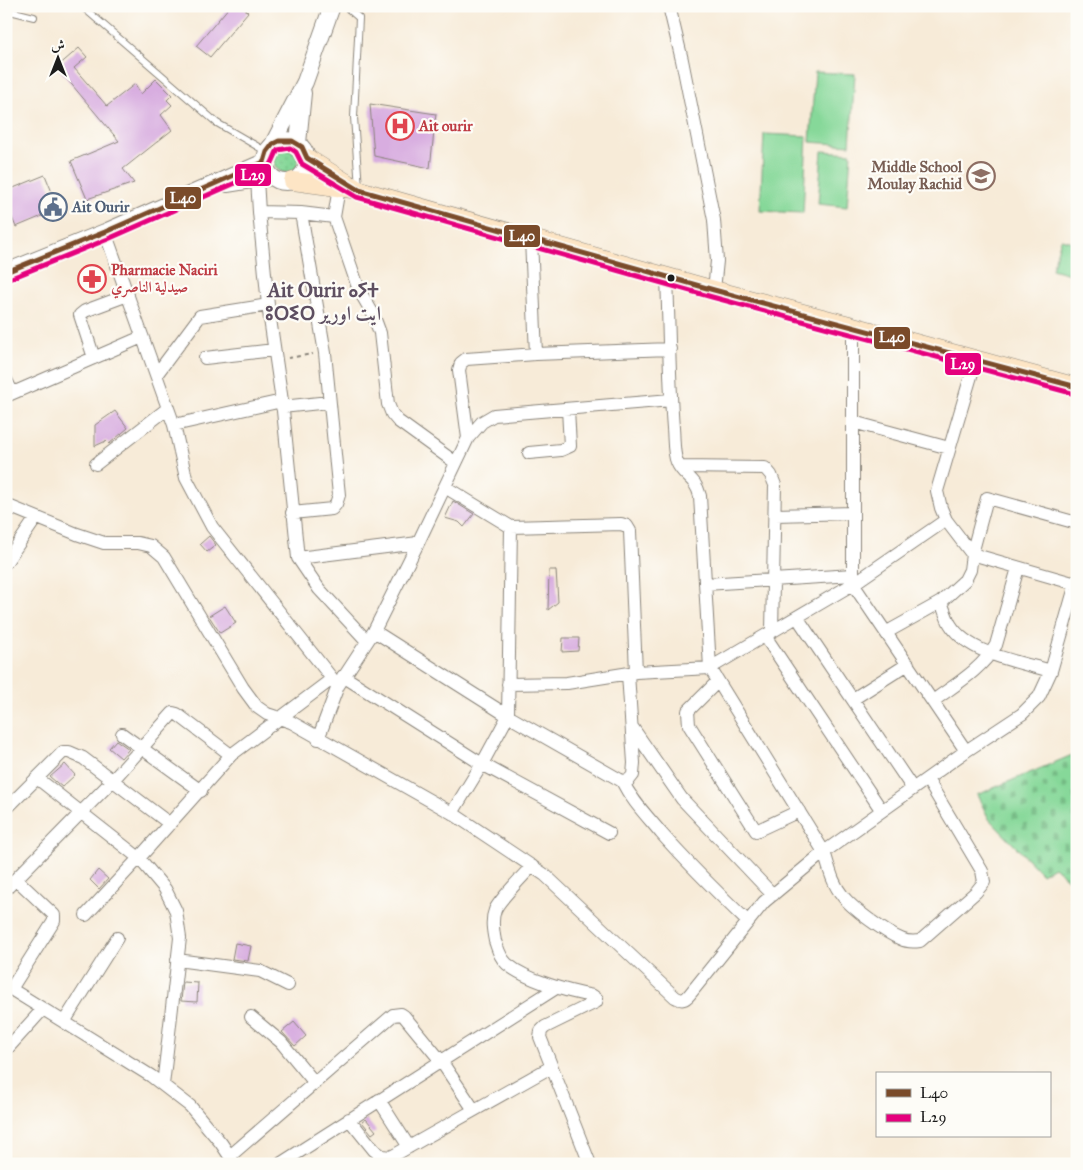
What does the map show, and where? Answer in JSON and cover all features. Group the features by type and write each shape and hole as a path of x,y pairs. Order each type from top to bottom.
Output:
{"main road":[{"path":"302,150 359,190"},
{"path":"293,181 359,190 714,290 1077,387"}],"street":[{"path":"332,6 305,82 268,152 259,212 298,558 319,590 371,636 622,781 628,793 693,870 748,922"},
{"path":"669,6 682,60 714,220 717,261 714,290"},
{"path":"205,187 264,178 282,182 293,181 304,172 307,165 302,150 305,82"},
{"path":"6,272 105,232 205,187 286,140 302,150"},
{"path":"339,188 334,217 359,290 373,314 380,333 388,404 392,414 398,422 456,463"},
{"path":"259,212 301,213 334,217"},
{"path":"292,513 332,509 336,504 338,495 325,353 301,213"},
{"path":"105,232 174,425 186,478 212,527 338,681 482,764 609,833"},
{"path":"531,239 536,354"},
{"path":"667,277 671,400 676,461 697,486 700,496 710,668 824,852 831,874 842,895 857,911 902,940 911,942 920,941 976,892 984,882 982,871 927,779"},
{"path":"94,358 80,315 84,311 128,295"},
{"path":"156,374 200,316 268,305"},
{"path":"853,326 853,580 966,751"},
{"path":"6,380 9,394 142,337"},
{"path":"468,438 459,370 461,363 466,358 670,349"},
{"path":"205,358 275,354"},
{"path":"6,505 77,534 104,542 138,543 150,546 164,557 243,688 257,707 452,813 545,875 680,1000 686,999 764,902 824,852 966,751 1022,714 1039,697 1051,671 1076,582 1018,568 972,554 946,520 937,491 976,359"},
{"path":"318,739 338,681 371,636 468,438 482,422 494,415 671,400"},
{"path":"174,425 282,404 330,402"},
{"path":"96,464 167,409"},
{"path":"529,453 561,450 570,446 568,409"},
{"path":"853,422 949,448"},
{"path":"680,467 765,468 771,475 775,485 774,580 768,634 882,811"},
{"path":"444,487 511,527 621,524 627,526 630,531 634,763 633,775 629,780 622,781"},
{"path":"887,632 941,602 965,580 970,570 972,554 987,498 1077,523"},
{"path":"775,515 853,513"},
{"path":"6,562 36,518"},
{"path":"508,684 567,683 632,673 710,668 797,617 946,520"},
{"path":"452,813 508,716 511,527"},
{"path":"298,558 418,543"},
{"path":"932,701 982,665 991,654 996,645 1018,568"},
{"path":"705,584 774,580 853,580"},
{"path":"941,602 950,624 962,639 991,654 1051,671"},
{"path":"797,617 913,789"},
{"path":"852,699 908,664"},
{"path":"86,916 231,755 280,718 338,681"},
{"path":"718,681 688,711 689,725 756,831 799,811"},
{"path":"6,888 82,813 173,713 177,714 231,755"},
{"path":"632,727 682,799 773,895"},
{"path":"122,734 201,790"},
{"path":"6,809 63,752 69,752 83,758 170,824"},
{"path":"37,778 139,858 165,889 176,911 180,938 163,1085"},
{"path":"532,866 495,908 493,932 499,954 506,964 518,972 556,988 597,998 596,1002 545,1026 541,1031 541,1042 590,1164"},
{"path":"16,879 54,915 54,920 8,988 163,1085 190,1106 233,1160 315,1083 393,1015 397,1014 404,1016 441,1061 474,1110"},
{"path":"64,1022 118,938"},
{"path":"177,960 260,971 288,985"},
{"path":"280,1164 556,988"},
{"path":"6,1050 43,1009"},
{"path":"251,1017 281,1042 315,1083"},
{"path":"349,1119 374,1150 382,1156 391,1156 551,1067"},
{"path":"379,1100 409,1147"}],"lane":[{"path":"345,6 359,18 354,116 359,190"},
{"path":"84,8 217,123 268,152"},
{"path":"6,10 34,17"}],"path":[{"path":"275,354 325,353"}],"green space":[{"path":"815,72 855,74 850,145 810,142"},
{"path":"764,134 807,136 803,213 760,211"},
{"path":"286,149 295,152 298,161 295,170 286,173 277,170 274,161 277,152"},
{"path":"822,151 851,153 847,207 818,204"},
{"path":"1061,239 1077,243 1077,276 1052,269"},
{"path":"1077,753 1077,887 1054,867 1042,874 989,819 977,795"}],"building":[{"path":"230,6 241,6 248,12 210,57 196,46"},
{"path":"79,48 87,57 74,68 107,106 135,84 141,94 156,79 172,95 167,100 172,105 161,115 172,130 123,169 134,183 87,199 71,161 119,141 57,67"},
{"path":"370,104 436,114 430,168 374,156"},
{"path":"45,175 59,209 16,227 6,204 6,191"},
{"path":"115,411 128,428 109,444 106,441 95,446 95,425"},
{"path":"453,501 474,514 464,527 459,522 445,518"},
{"path":"209,536 216,545 207,552 200,544"},
{"path":"549,570 556,570 558,602 548,610"},
{"path":"225,606 236,623 220,633 209,616"},
{"path":"563,638 579,638 578,651 562,652"},
{"path":"116,740 129,749 121,758 109,748"},
{"path":"65,764 75,775 62,787 50,777"},
{"path":"98,870 108,879 99,889 90,880"},
{"path":"235,943 251,946 248,961 232,959"},
{"path":"183,982 198,983 197,1002 181,1001"},
{"path":"294,1022 306,1036 295,1046 282,1032"},
{"path":"366,1119 376,1131 372,1134 362,1122"}],"transit line":[{"name":"L40","path":"6,272 105,232 264,162 267,152 273,144 279,141 292,141 302,147 307,158 359,190 714,290 1077,387"},
{"name":"L29","path":"9,279 108,239 267,169 278,150 290,148 296,152 302,164 357,197 712,297 1075,394"}],"place":[{"name":"Ait ourir","path":"400,126"},
{"name":"Middle School Moulay Rachid","path":"981,176"},
{"name":"Ait Ourir","path":"53,207"},
{"name":"Pharmacie Naciri صيدلية الناصري","path":"92,279"}],"district":[{"name":"Ait Ourir ⴰⵢⵜ ⵓⵔⵉⵔ ايت اورير","path":"323,302"}]}
